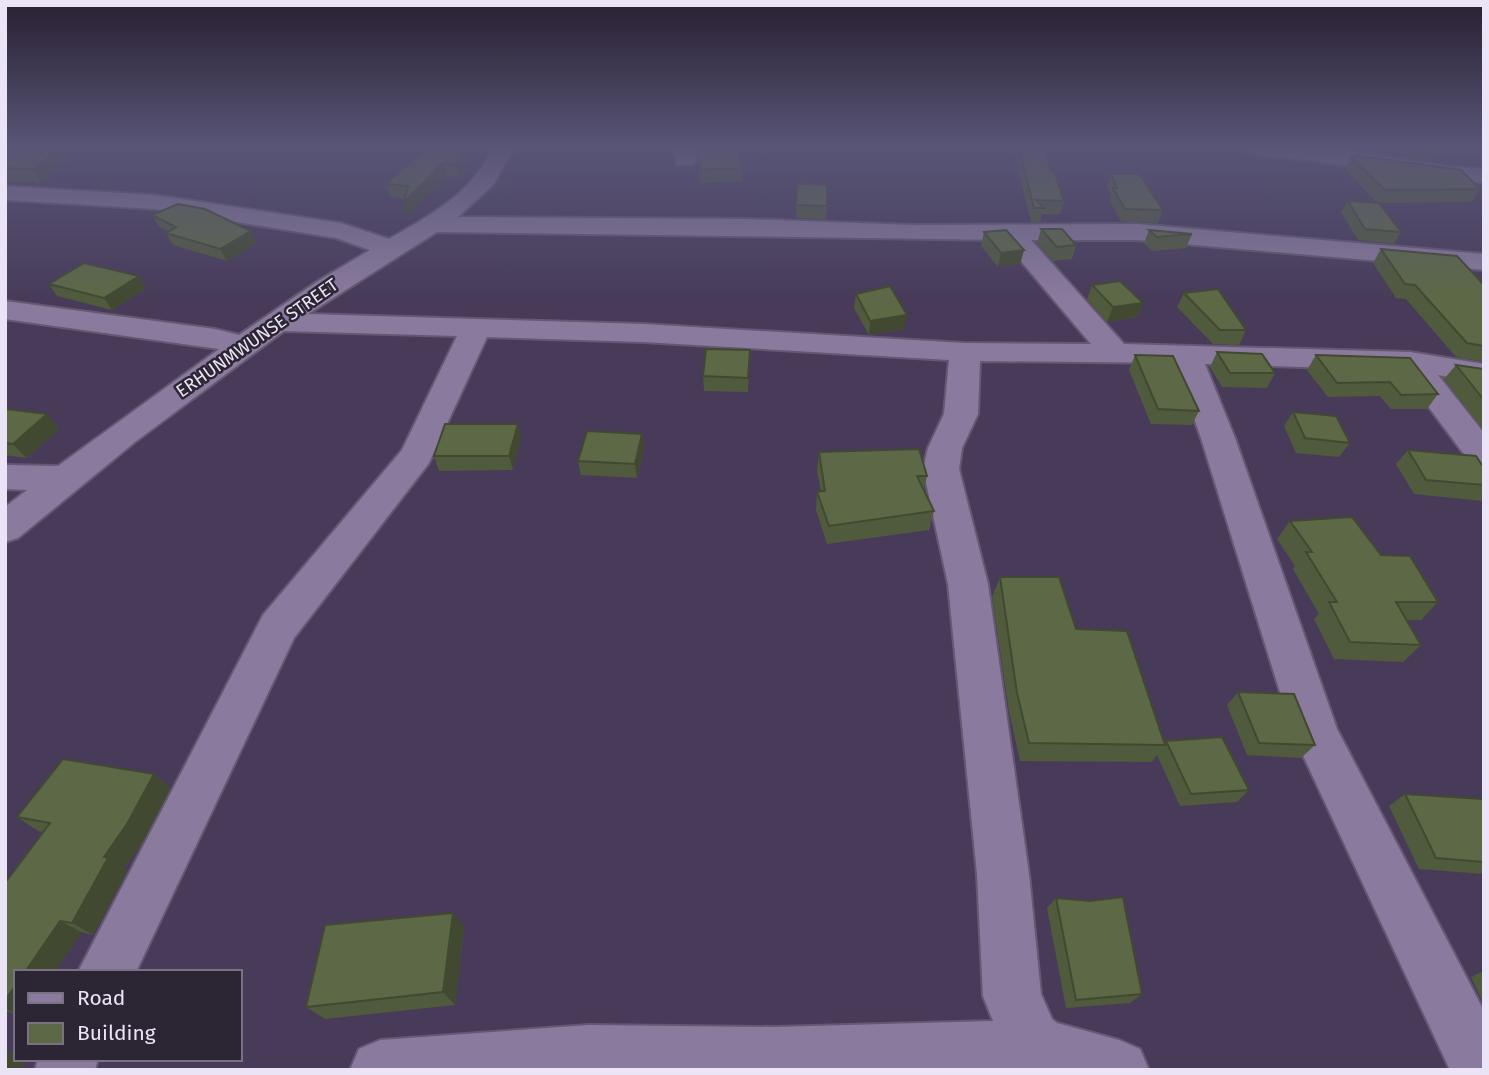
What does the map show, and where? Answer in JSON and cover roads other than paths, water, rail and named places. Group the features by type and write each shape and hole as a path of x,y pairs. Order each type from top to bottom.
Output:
{"street":[{"path":"91,198 155,202 341,231 389,248"},
{"name":"ERHUNMWUNSE STREET","path":"5,528 64,479 242,346 466,198"},
{"path":"430,223 746,227 915,233 1137,232 1484,262"},
{"path":"1010,232 1116,354"},
{"path":"5,310 215,338 242,346"},
{"path":"278,321 643,334 964,352 1186,354 1410,361 1484,374"},
{"path":"107,970 278,627 417,455 475,328"},
{"path":"964,352 961,414 945,448 941,469 968,584 1003,874 1012,996 1031,1040 1042,1049"},
{"path":"1186,354 1218,438 1316,734 1482,1070"},
{"path":"1410,361 1484,457"},
{"path":"5,477 64,479"},
{"path":"380,1070 589,1055 775,1057 1042,1049 1119,1070"}]}
